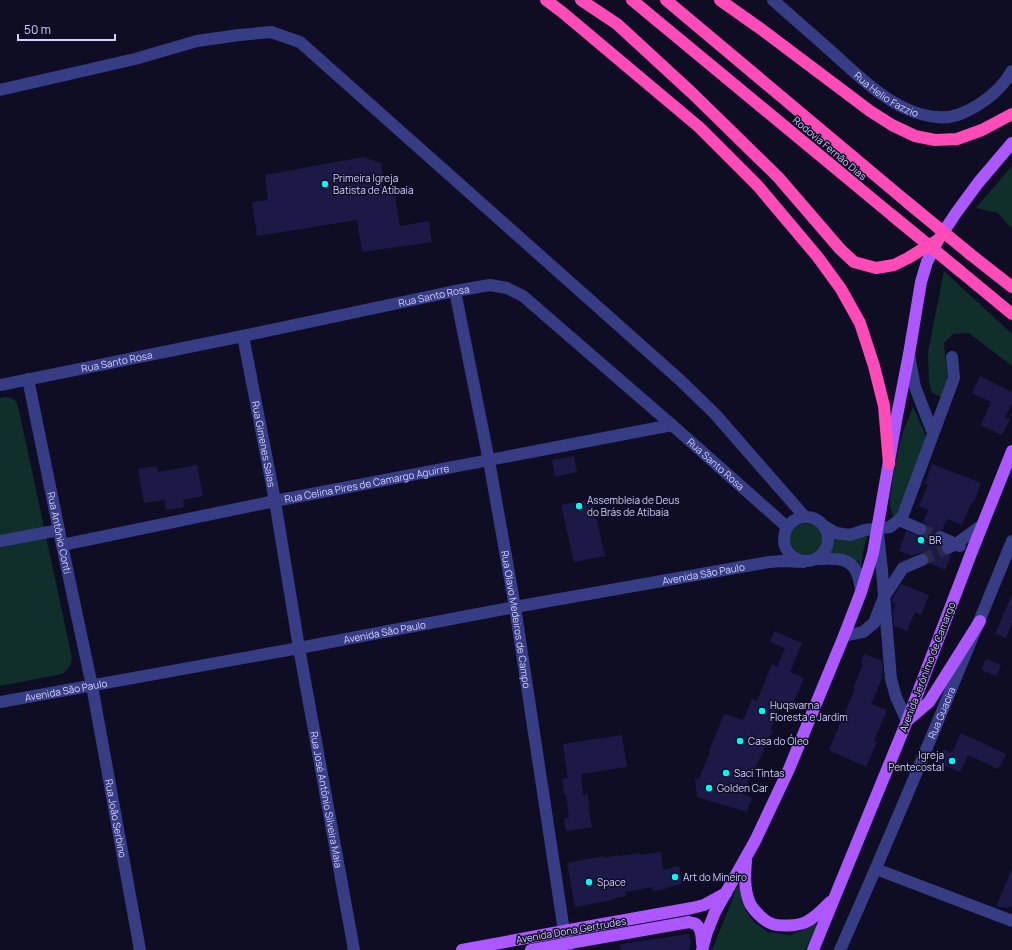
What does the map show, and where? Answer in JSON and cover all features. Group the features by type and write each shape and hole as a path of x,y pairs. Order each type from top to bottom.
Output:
{"highway":[{"path":"546,0 699,127 757,185 841,288 860,323 874,366 884,406 889,464"},
{"path":"581,0 617,24 692,93 778,177 840,249 854,262 876,268 894,265 938,240"},
{"name":"Rodovia Fernão Dias","path":"631,0 1012,314"},
{"name":"Rodovia Fernão Dias","path":"666,0 906,202 1012,287"},
{"path":"720,0 870,111 892,125 915,136 935,140 957,140 982,130 1012,114"}],"main road":[{"path":"702,950 715,912 746,858 789,769 861,592 873,553 878,528 921,282 927,262 938,240 978,183 1012,143"},
{"name":"Avenida Jerônimo de Camargo","path":"813,950 907,721 1012,450"},
{"path":"907,721 929,702 980,622"},
{"path":"746,858 744,879 749,902 759,915 770,923 788,926 805,923 819,914 834,896"},
{"name":"Avenida Dona Gertrudes","path":"462,950 692,908 704,905 726,893"},
{"name":"Avenida Dona Gertrudes","path":"531,950 568,947 688,922 695,924 699,929 702,937 702,950"}],"street":[{"name":"Rua Helio Fazzio","path":"773,0 874,89 901,106 919,114 938,117 954,117 971,110 996,92 1012,71"},
{"path":"0,90 135,59 197,41 239,34 271,32 300,42 680,380 715,414 805,517"},
{"name":"Rua Santo Rosa","path":"0,386 28,379 243,336 455,290 490,285 507,288 523,296 787,526"},
{"name":"Rua Olavo Medeiros de Campo","path":"455,290 489,461 515,607 564,931 568,947"},
{"name":"Rua Gimenes Salas","path":"243,336 275,501 299,648"},
{"path":"909,354 915,387 933,433"},
{"path":"769,562 775,556 783,541 787,526 798,518 813,518 836,533 850,535 865,530 890,527 899,520 903,515 954,378 952,357"},
{"name":"Rua Antônio Conti","path":"28,379 92,686"},
{"name":"Rua Celina Pires de Camargo Aguirre","path":"62,545 275,501 672,425"},
{"path":"899,520 920,529"},
{"path":"952,546 982,525"},
{"path":"818,559 827,546 827,532 824,526"},
{"path":"878,528 890,680 907,721"},
{"path":"0,541 59,530"},
{"path":"940,537 952,546 972,551"},
{"path":"783,541 789,555 795,560 810,562 818,559 842,559 853,565 858,574 861,592"},
{"name":"Rua Guacira","path":"840,950 876,869 980,622 1012,541"},
{"name":"Avenida São Paulo","path":"0,702 515,607 769,562 783,560 803,562"},
{"path":"844,636 863,632 874,623 884,597 903,568 922,560"},
{"name":"Rua José Antônio Silveira Maia","path":"299,648 354,950"},
{"name":"Rua João Serbino","path":"92,686 140,950"},
{"path":"876,869 1012,921"}],"green space":[{"path":"1012,166 1012,229 998,213 976,208"},
{"path":"944,271 1012,334 1012,366 969,333 953,334 944,343 948,388 941,397 932,393 929,382 928,352"},
{"path":"6,397 14,400 18,406 72,658 69,667 62,674 0,686 0,398"},
{"path":"913,407 927,441 905,498 894,518 890,507 890,498 894,468 903,432"},
{"path":"802,524 815,526 823,533 824,536 824,540 820,547 809,555 799,553 792,546 790,541 792,531"},
{"path":"868,532 861,568 858,561 825,553 829,544 829,534"},
{"path":"741,887 746,911 754,922 768,932 790,935 804,930 811,923 818,925 805,950 712,950 733,898 735,888"}],"building":[{"path":"363,157 381,163 385,193 394,191 400,226 429,221 432,242 362,252 357,220 257,236 252,202 268,200 265,175"},
{"path":"980,376 1012,392 1012,403 1005,417 1010,419 1002,435 981,425 991,402 972,393"},
{"path":"574,456 577,472 555,477 552,460"},
{"path":"932,464 981,483 974,502 972,502 962,525 947,519 942,530 936,531 933,534 934,541 941,546 941,551 944,554 951,555 945,570 929,563 929,557 926,554 919,553 912,556 899,551 906,531 920,536 927,532 926,525 923,522 928,510 919,506 928,485 925,483"},
{"path":"197,465 203,496 183,500 184,507 166,510 164,500 144,503 138,469 157,466 158,472"},
{"path":"592,499 605,556 574,562 561,505"},
{"path":"901,584 929,595 921,615 915,612 907,631 894,626 893,611 896,604 892,602 892,599"},
{"path":"1012,594 1012,623 1006,638 995,634"},
{"path":"774,631 802,643 790,672 804,678 790,712 779,707 770,730 773,731 754,770 753,769 743,794 752,798 747,812 697,797 695,778 699,779 724,714 743,720 752,699 757,701 772,664 777,667 785,648 770,642"},
{"path":"864,654 882,661 883,670 881,675 883,676 871,704 887,710 874,741 877,742 866,767 829,750 855,689 853,688 863,664 861,663"},
{"path":"986,659 1001,665 997,676 981,670"},
{"path":"961,733 1006,754 998,769 968,755 960,772 938,763 944,749 952,753"},
{"path":"622,735 627,767 581,774 583,795 588,794 588,807 592,827 566,831 564,818 569,817 566,794 564,794 562,779 568,778 563,744"},
{"path":"661,852 663,870 679,866 682,884 653,891 652,887 625,892 626,896 575,907 567,863 604,856 604,858 618,855 640,853 640,855"},
{"path":"1012,869 1012,906 1006,908 996,906"},
{"path":"689,934 691,942 689,950 621,950 620,944"}],"tunnel":[{"path":"920,529 940,537"},
{"path":"922,560 948,548"}],"place":[{"name":"Primeira Igreja Batista de Atibaia","path":"325,184"},
{"name":"Assembleia de Deus do Brás de Atibaia","path":"579,506"},
{"name":"BR","path":"921,540"},
{"name":"Huqsvarna Floresta e Jardim","path":"762,711"},
{"name":"Casa do Óleo","path":"740,741"},
{"name":"Igreja Pentecostal","path":"952,761"},
{"name":"Saci Tintas","path":"726,773"},
{"name":"Golden Car","path":"709,788"},
{"name":"Art do Mineiro","path":"675,877"},
{"name":"Space","path":"589,882"}]}
